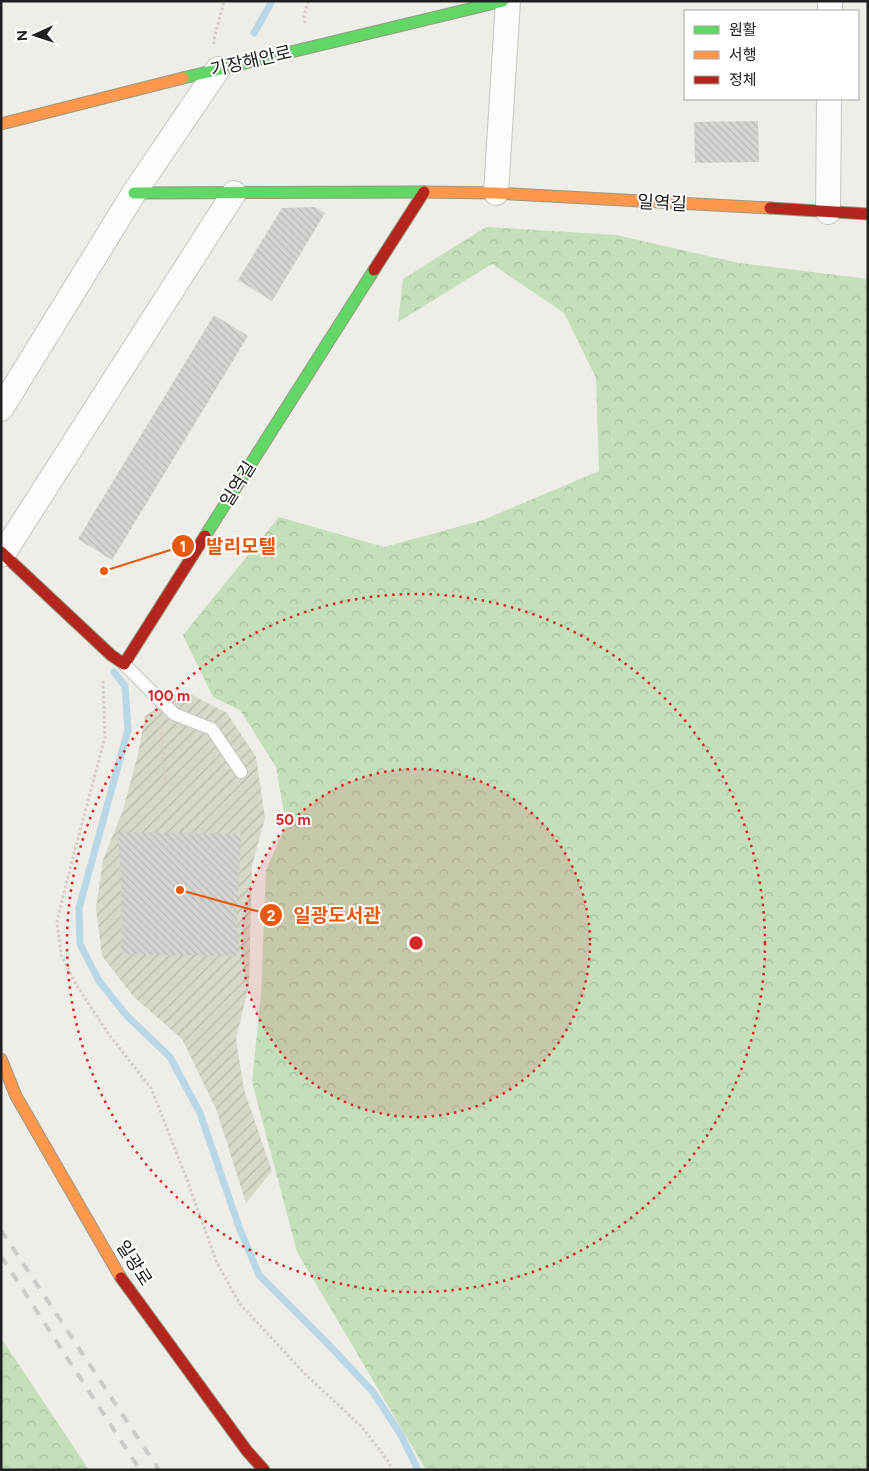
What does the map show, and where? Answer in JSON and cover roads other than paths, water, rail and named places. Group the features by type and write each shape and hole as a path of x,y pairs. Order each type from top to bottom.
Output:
{"street":[{"name":"기장해안로","path":"1,124 218,69 502,1"},
{"path":"496,193 508,1"},
{"path":"1,409 134,194 218,69"},
{"path":"828,212 829,100"},
{"name":"일역길","path":"124,664 424,192"},
{"path":"124,664 111,655 2,553 234,193"},
{"name":"일역길","path":"134,194 496,193 868,214"},
{"name":"일광로","path":"1,1059 16,1096 121,1278 264,1470"}],"lane":[{"path":"103,668 111,655"},
{"path":"124,664 174,714 212,729 241,772"}],"waterway":[{"path":"254,33 272,1"},
{"path":"114,672 125,686 128,730 79,908 80,944 99,981 127,1016 170,1057 200,1113 239,1227 259,1275 373,1392 401,1435 418,1470"}],"railway":[{"path":"1,1230 159,1470"},
{"path":"1,1256 140,1470"}],"place":[{"name":"발리모텔","path":"104,571"},
{"name":"일광도서관","path":"180,890"}]}
